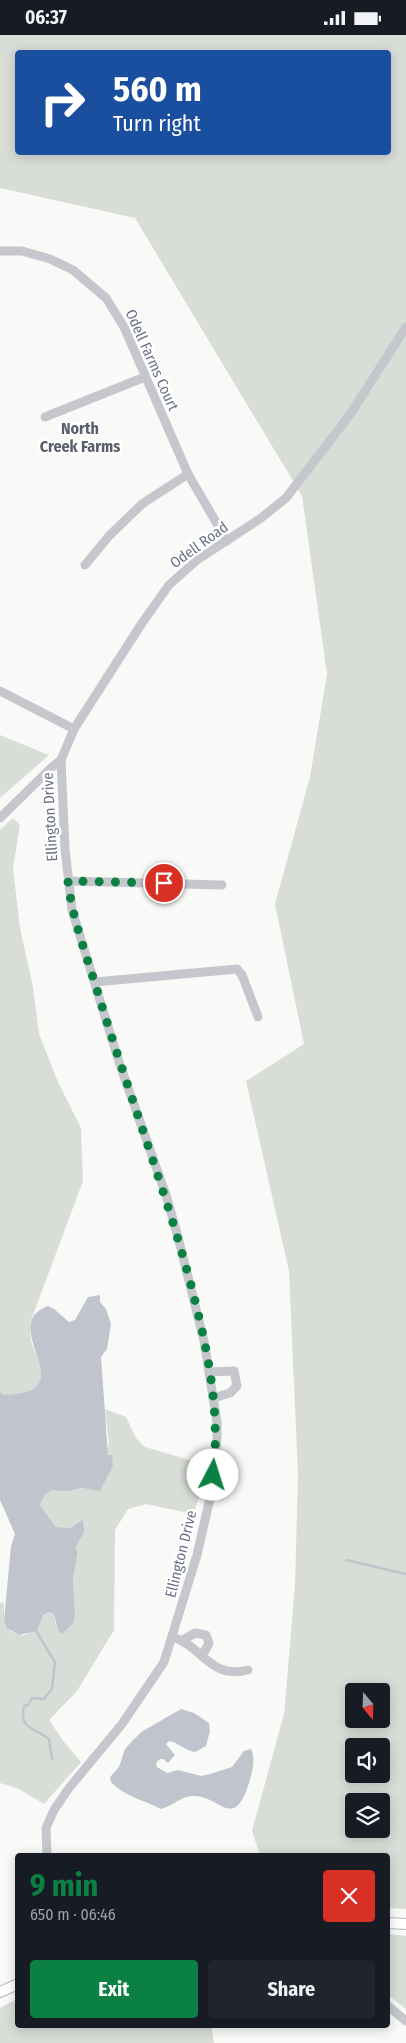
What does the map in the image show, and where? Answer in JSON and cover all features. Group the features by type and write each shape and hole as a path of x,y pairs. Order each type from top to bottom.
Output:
{"main road":[{"path":"390,1923 406,1924"},
{"path":"0,1992 15,1985"}],"street":[{"name":"Odell Farms Court","path":"0,251 22,251 50,259 73,270 96,289 116,312 188,474 227,541"},
{"name":"Odell Road","path":"0,818 50,768 61,760 74,729 169,585 197,560 277,506 297,485 358,403 406,327"},
{"path":"45,417 146,377"},
{"path":"84,565 109,536 142,504 188,474"},
{"path":"0,691 74,729"},
{"name":"Ellington Drive","path":"46,1853 46,1829 54,1810 148,1688 164,1662 196,1555 213,1475 217,1422 200,1318 166,1195 120,1065 72,909 68,881 61,760"},
{"path":"68,881 222,885"},
{"path":"95,982 237,969 241,971 258,1017"},
{"path":"209,1373 234,1371 237,1381 237,1386 233,1391 213,1398"},
{"path":"213,1475 233,1468 227,1463 214,1463"},
{"path":"183,1640 195,1633 206,1635 209,1643 202,1657"},
{"path":"173,1637 183,1640 202,1657 224,1671 237,1673 248,1670"},
{"path":"390,2008 406,2021"}],"shaded area":[{"path":"0,35 406,35 406,1909 390,1908 390,1853 259,1853 252,1831 284,1714 295,1586 298,1475 289,1271 246,1081 304,1044 275,904 310,777 327,674 302,496 135,218 0,188"},
{"path":"0,735 49,755 0,798"},
{"path":"13,818 20,825 13,868 20,928 33,987 39,1034 58,1082 81,1128 83,1181 30,1323 31,1341 40,1367 40,1379 33,1389 22,1393 2,1394 0,1390 0,830"},
{"path":"100,1295 100,1302 106,1309 111,1324 107,1349 101,1357 108,1455 112,1455 113,1466 100,1491 82,1488 68,1491 52,1490 45,1494 40,1505 56,1527 70,1528 83,1519 84,1532 75,1548 78,1551 73,1579 75,1614 73,1623 62,1634 58,1630 54,1614 49,1612 44,1615 36,1631 19,1635 7,1628 4,1620 11,1546 15,1534 0,1500 0,1390 2,1394 14,1394 25,1392 37,1386 41,1376 31,1338 30,1325 35,1314 48,1306 69,1322 75,1320 88,1297"},
{"path":"105,1409 126,1417 136,1438 145,1447 203,1464 203,1487 193,1514 146,1504 128,1509 115,1530 114,1630 77,1691 49,1720 81,1762 44,1804 19,1789 0,1783 0,1603 4,1602 4,1620 7,1628 21,1635 31,1631 49,1612 54,1614 56,1625 75,1614 73,1579 78,1551 75,1548 82,1519 70,1528 56,1527 40,1505 45,1494 52,1490 82,1488 100,1490 113,1466 107,1450 109,1443"},
{"path":"181,1709 194,1713 209,1723 210,1731 206,1746 195,1752 169,1741 166,1744 175,1755 168,1763 160,1759 156,1763 157,1767 167,1773 178,1770 201,1776 232,1767 244,1751 251,1749 253,1762 251,1775 243,1798 237,1806 231,1809 202,1797 192,1796 161,1809 128,1795 111,1782 110,1777 119,1767 125,1749 133,1740 143,1731"},
{"path":"390,1934 406,1936 406,2009 390,1997"},
{"path":"15,2000 15,2028 212,2028 214,2043 0,2043 0,2008"}],"waterway":[{"path":"346,1560 406,1574"},
{"path":"36,1631 55,1662 52,1689 44,1699 32,1698 28,1705 24,1706 23,1714 25,1723 29,1727 49,1739 52,1759"}],"district":[{"name":"North Creek Farms","path":"80,437"}],"route":[{"path":"164,883 68,881 72,909 120,1065 166,1195 200,1318 217,1422 213,1475"}]}
